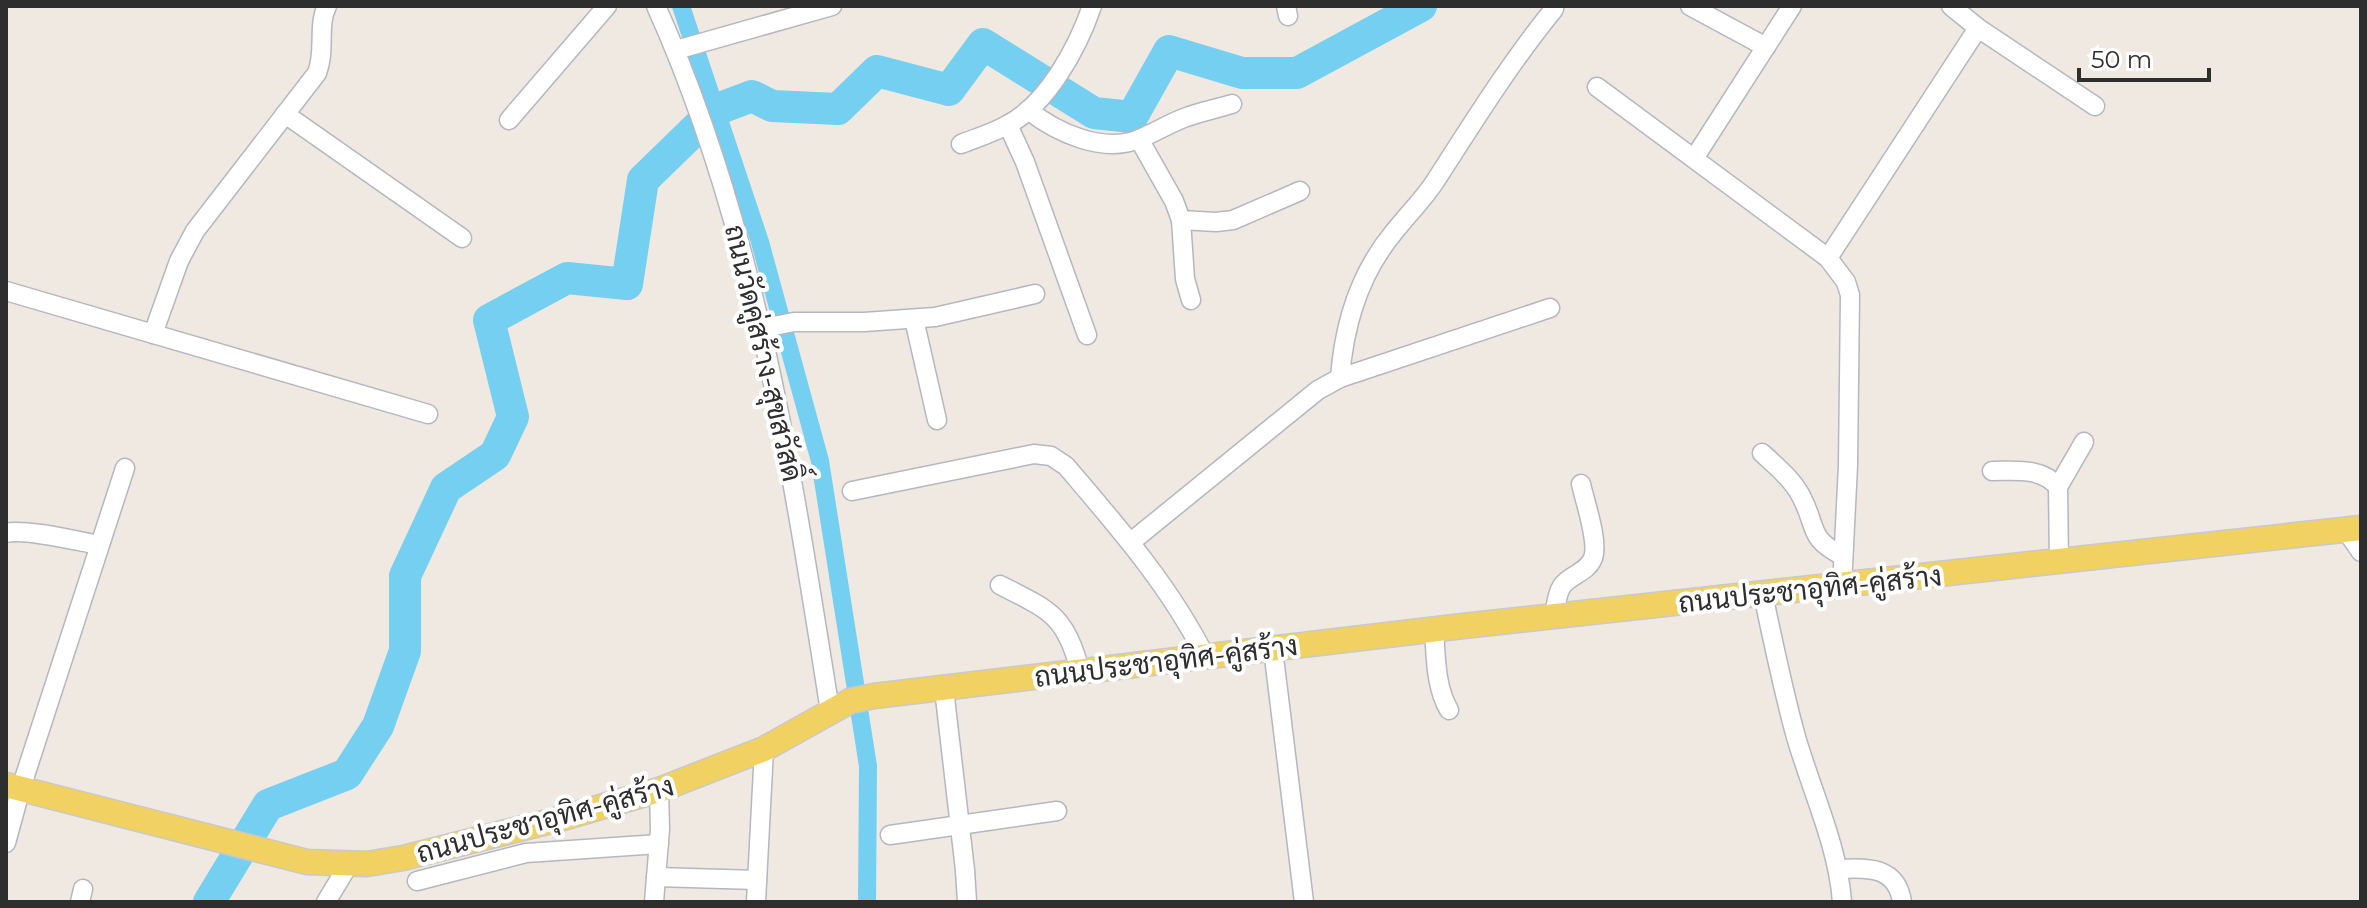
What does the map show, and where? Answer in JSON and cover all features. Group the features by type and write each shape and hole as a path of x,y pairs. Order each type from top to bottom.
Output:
{"main road":[{"name":"ถนนประชาอุทิศ-คู่สร้าง","path":"14,787 307,862 349,864 403,858 563,818 659,790 764,749 851,703 1080,671 1434,629 2353,528"}],"street":[{"path":"153,334 179,261 195,231 317,73 324,50 322,16 327,6"},
{"path":"509,120 607,6"},
{"name":"ถนนวัดคู่สร้าง-สุขสวัสดิ์","path":"656,6 676,50 708,141 767,328 792,469 851,703"},
{"path":"676,50 832,6"},
{"path":"961,144 1008,125 1044,94 1075,49 1092,6"},
{"path":"1690,6 1766,47"},
{"path":"1695,157 1792,6"},
{"path":"1951,6 1978,28 2095,106"},
{"path":"1340,378 1342,347 1349,316 1367,273 1394,232 1417,208 1435,182 1524,45 1554,9"},
{"path":"1828,258 1978,28"},
{"path":"1597,87 1828,258 1846,282 1850,295 1848,450 1842,586"},
{"path":"1028,110 1043,122 1084,139 1108,144 1139,139 1189,116 1232,104"},
{"path":"285,114 462,238"},
{"path":"1008,125 1025,162 1087,335"},
{"path":"1139,139 1174,201 1181,220 1185,279 1191,300"},
{"path":"1181,220 1233,220 1300,191"},
{"path":"6,291 428,414"},
{"path":"767,328 794,322 935,317 1035,294"},
{"path":"1131,542 1318,390 1340,378 1550,308"},
{"path":"914,319 937,420"},
{"path":"2059,561 2058,487 2084,442"},
{"path":"1762,453 1800,494 1817,540 1843,556"},
{"path":"852,491 1034,454 1051,456 1066,466 1161,580 1186,618 1205,656"},
{"path":"6,843 14,787 125,468"},
{"path":"1992,471 2032,471 2053,481 2058,487"},
{"path":"1554,616 1563,583 1576,577 1593,559 1595,547 1581,484"},
{"path":"2353,528 2361,552"},
{"path":"7,531 99,545"},
{"path":"1000,585 1056,617 1073,645 1080,671"},
{"path":"1763,594 1793,724 1840,869 1842,902"},
{"path":"1434,629 1442,699 1449,710"},
{"path":"1273,649 1304,902"},
{"path":"944,689 967,902"},
{"path":"756,902 764,749"},
{"path":"654,902 659,844 659,790"},
{"path":"890,835 1057,811"},
{"path":"417,881 526,853 659,844"},
{"path":"326,902 349,864"},
{"path":"1840,869 1866,868 1884,872 1894,880 1902,902"},
{"path":"656,877 757,880"}],"waterway":[{"path":"681,6 760,242 820,461 868,766 867,902"},
{"path":"209,902 268,805 347,774 378,726 405,651 405,576 446,488 495,455 513,417 489,320 567,278 627,284 643,180 715,110 752,96 772,106 838,109 877,71 949,90 983,44 1094,113 1132,117 1169,51 1242,73 1297,73 1421,6"}]}
